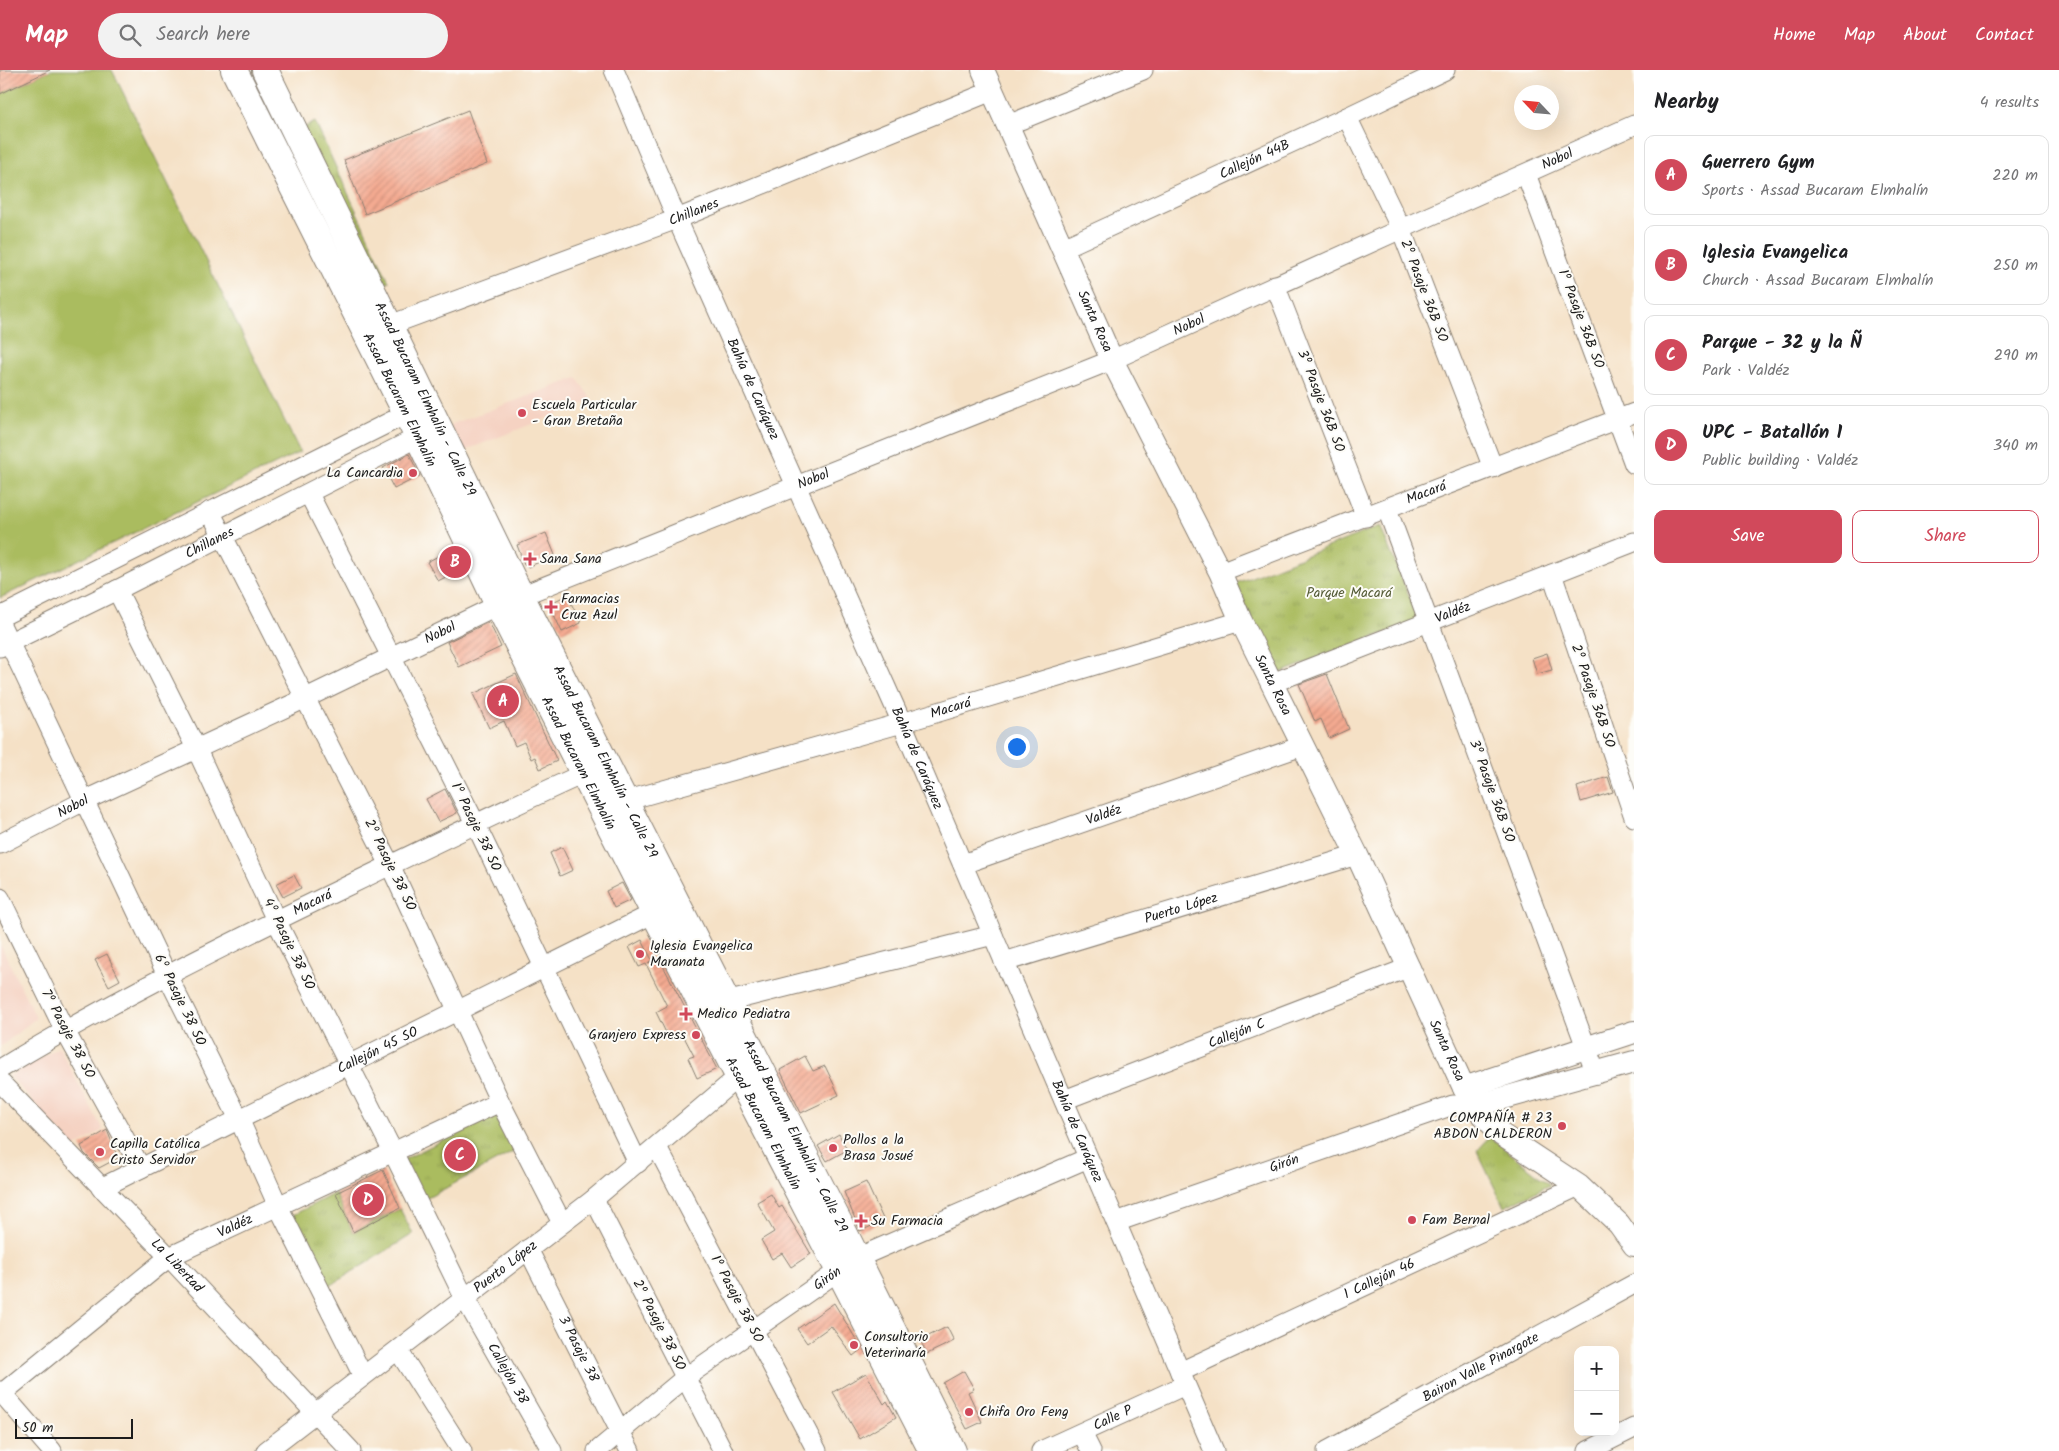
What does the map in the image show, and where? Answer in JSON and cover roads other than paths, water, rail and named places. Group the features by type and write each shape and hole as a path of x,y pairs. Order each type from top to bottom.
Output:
{"main road":[{"name":"Assad Bucaram Elmhalín","path":"234,70 406,414 510,601 613,804 654,913 739,1076 848,1264 932,1451"},
{"name":"Assad Bucaram Elmhalín - Calle 29","path":"265,70 390,325 510,601"},
{"name":"Assad Bucaram Elmhalín - Calle 29","path":"613,804 726,1002 848,1264 953,1451"}],"street":[{"name":"Bahía de Caráquez","path":"614,70 677,219 902,723 1214,1451"},
{"name":"Santa Rosa","path":"983,70 1112,360 1220,572 1241,621 1357,855 1410,967 1464,1100 1502,1135 1579,1186 1619,1224 1634,1245"},
{"path":"1008,125 1143,70"},
{"name":"Callejón 44B","path":"1063,248 1445,70"},
{"name":"Chillanes","path":"390,325 677,219 992,91"},
{"name":"2º Pasaje 36B SO","path":"1347,117 1401,228 1492,468"},
{"name":"Nobol","path":"0,844 84,801 510,601 795,485 1112,360 1401,228 1634,125"},
{"name":"1º Pasaje 36B SO","path":"1526,174 1626,417 1634,464"},
{"name":"3º Pasaje 36B SO","path":"1275,285 1366,517"},
{"name":"Chillanes","path":"0,617 406,414"},
{"name":"Macará","path":"1220,572 1626,417"},
{"name":"Chillanes","path":"5,644 309,494 418,437"},
{"name":"1º Pasaje 38 SO","path":"309,494 475,823 638,1163"},
{"name":"3º Pasaje 36B SO","path":"1387,508 1596,1074"},
{"name":"2º Pasaje 38 SO","path":"210,511 390,865 500,1102 562,1223"},
{"name":"Valdéz","path":"1272,683 1634,542"},
{"name":"2º Pasaje 36B SO","path":"1552,574 1634,818"},
{"name":"4º Pasaje 38 SO","path":"117,590 196,748 276,920 350,1064 464,1298"},
{"name":"Macará","path":"613,804 902,723 1241,621"},
{"name":"6º Pasaje 38 SO","path":"0,622 5,644 239,1119 278,1206 364,1376"},
{"name":"Valdéz","path":"963,864 1302,746"},
{"name":"Macará","path":"0,1069 64,1029 167,975 475,823 594,769"},
{"name":"Puerto López","path":"1004,962 1357,855"},
{"name":"7º Pasaje 38 SO","path":"0,898 64,1029 141,1168"},
{"name":"Callejón 45 SO","path":"101,1188 654,913"},
{"path":"726,1002 993,935"},
{"name":"Callejón C","path":"1064,1100 1410,967"},
{"name":"Girón","path":"1116,1222 1464,1100 1587,1049 1634,1032"},
{"name":"Girón","path":"1464,1100 1596,1074 1634,1062"},
{"name":"Puerto López","path":"266,1451 594,1199 658,1147 739,1076"},
{"name":"La Libertad","path":"0,1082 169,1257 316,1412 350,1451"},
{"name":"Valdéz","path":"1,1393 169,1257 500,1102"},
{"name":"1º Pasaje 38 SO","path":"658,1147 817,1451"},
{"name":"Girón","path":"597,1451 686,1377 848,1264 1088,1158"},
{"name":"1 Callejón 46","path":"1183,1378 1579,1186"},
{"name":"2º Pasaje 38 SO","path":"594,1199 722,1451"},
{"name":"3 Pasaje 38","path":"528,1248 630,1451"},
{"name":"Bairon Valle Pinargote","path":"1327,1451 1634,1284"},
{"name":"Callejón 38","path":"464,1298 552,1451"},
{"path":"398,1350 462,1451"},
{"name":"Calle P","path":"1041,1451 1082,1433 1183,1378"},
{"path":"1,1393 52,1451"},
{"path":"1588,1451 1634,1428"},
{"path":"1082,1433 1091,1451"}],"place":[{"name":"Escuela Particular - Gran Bretaña","path":"522,413"},
{"name":"La Cancardia","path":"413,473"},
{"name":"Sana Sana","path":"530,559"},
{"name":"Iglesia Evangelica","path":"455,562"},
{"name":"Farmacias Cruz Azul","path":"551,607"},
{"name":"Guerrero Gym","path":"503,701"},
{"name":"Iglesia Evangelica Maranata","path":"640,954"},
{"name":"Medico Pediatra","path":"686,1014"},
{"name":"Granjero Express","path":"696,1035"},
{"name":"COMPAÑÍA # 23 ABDON CALDERON","path":"1562,1126"},
{"name":"Pollos a la Brasa Josué","path":"833,1148"},
{"name":"Capilla Católica Cristo Servidor","path":"100,1152"},
{"name":"Parque - 32 y la Ñ","path":"460,1155"},
{"name":"UPC - Batallón 1","path":"368,1200"},
{"name":"Fam Bernal","path":"1412,1220"},
{"name":"Su Farmacia","path":"861,1221"},
{"name":"Consultorio Veterinaría","path":"854,1345"},
{"name":"Chifa Oro Feng","path":"969,1412"}],"park label":[{"name":"Parque Macará","path":"1349,593"}]}
